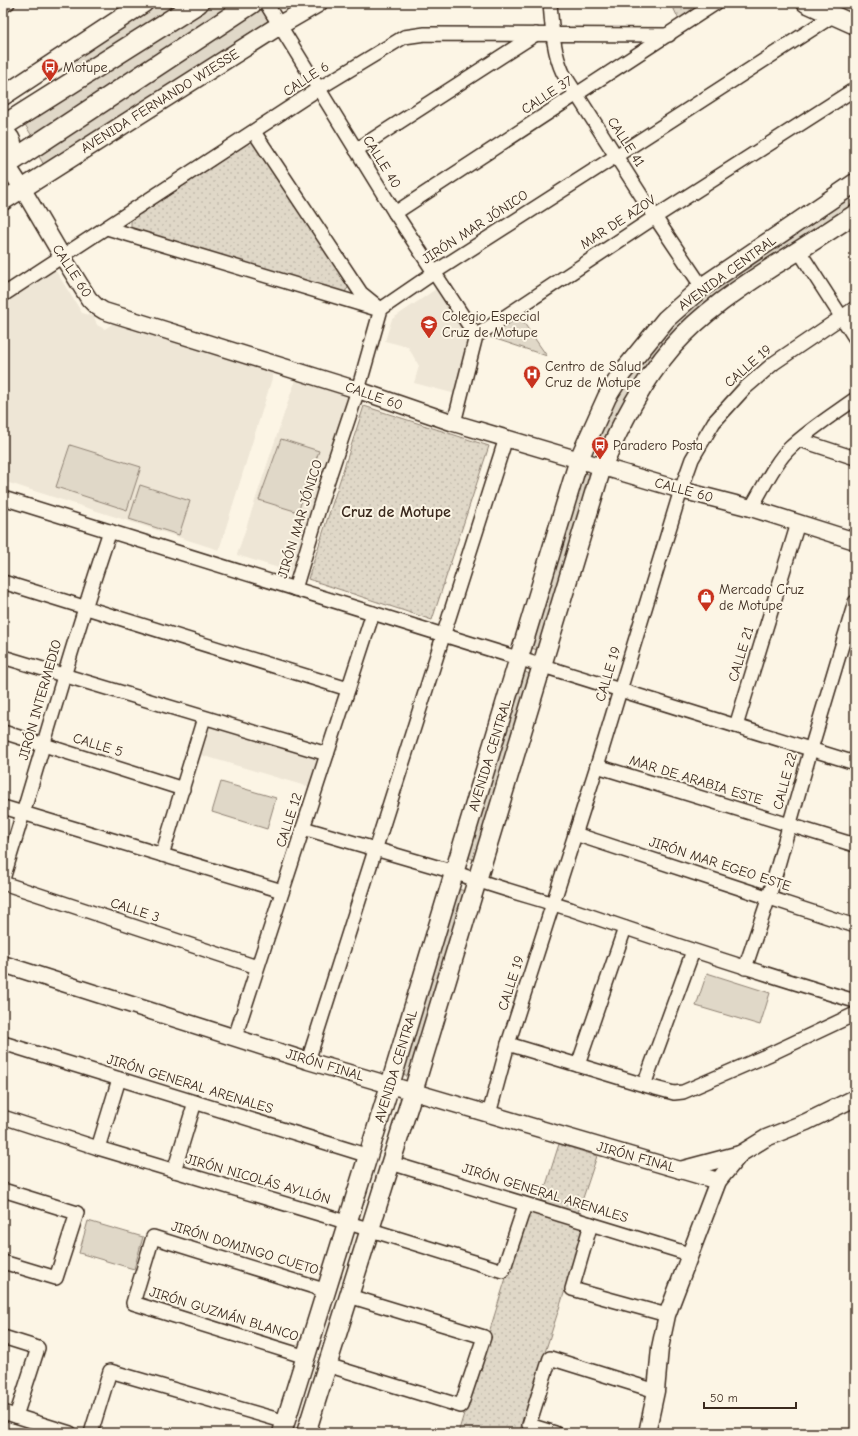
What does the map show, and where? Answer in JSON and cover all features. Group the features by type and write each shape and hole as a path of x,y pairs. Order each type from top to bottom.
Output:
{"main road":[{"path":"3,96 144,3"},
{"name":"AVENIDA FERNANDO WIESSE","path":"4,164 252,3"},
{"name":"AVENIDA FERNANDO WIESSE","path":"3,201 280,25 318,3"},
{"path":"806,3 855,25"},
{"path":"3,127 190,5"},
{"name":"AVENIDA CENTRAL","path":"284,1428 390,1085 579,459 607,397 622,373 666,318 702,287 855,183"},
{"name":"AVENIDA CENTRAL","path":"310,1432 327,1365 413,1092 602,467 621,424 636,397 654,370 673,346 698,320 731,294 855,214"}],"street":[{"path":"3,6 8,3"},
{"name":"CALLE 40","path":"266,3 395,213 476,336"},
{"name":"CALLE 41","path":"550,3 553,34 560,66 655,217 702,287"},
{"name":"CALLE 37","path":"395,213 716,3"},
{"name":"JIRÓN MAR JÓNICO","path":"295,589 324,492 358,390 380,310 435,272 834,15"},
{"name":"CALLE 6","path":"3,295 318,89 404,37 414,34 669,35"},
{"path":"356,150 536,34"},
{"name":"MAR DE AZOV","path":"476,336 655,217 855,89"},
{"path":"3,127 10,135 14,143 13,154 4,164"},
{"path":"254,132 361,293 380,310"},
{"name":"CALLE 60","path":"4,164 22,188 89,299 104,311 358,390 454,423 681,490 751,508 855,541"},
{"path":"107,228 380,310"},
{"path":"799,251 855,338"},
{"name":"CALLE 19","path":"489,1114 508,1044 554,904 681,490 692,459 714,422 744,389 774,363 855,308"},
{"path":"454,423 476,336"},
{"path":"751,508 774,469 790,447 855,399"},
{"path":"308,1061 506,438"},
{"path":"800,440 855,458"},
{"path":"3,498 855,763"},
{"name":"CALLE 21","path":"736,726 798,523"},
{"name":"JIRÓN INTERMEDIO","path":"3,879 24,813 84,607 110,531"},
{"path":"3,582 348,688"},
{"name":"CALLE 22","path":"746,968 769,897 855,602"},
{"name":"CALLE 12","path":"234,1037 373,613"},
{"path":"3,658 65,675 327,754"},
{"path":"162,855 204,718"},
{"name":"CALLE 5","path":"3,732 182,788"},
{"name":"MAR DE ARABIA ESTE","path":"597,766 855,845"},
{"path":"3,807 282,891"},
{"path":"303,828 454,872 476,881 554,904 746,968 855,1001"},
{"name":"JIRÓN MAR EGEO ESTE","path":"576,834 855,926"},
{"name":"CALLE 3","path":"3,883 257,967"},
{"path":"578,1065 625,928"},
{"path":"644,1085 693,950"},
{"name":"JIRÓN FINAL","path":"3,964 308,1061 718,1181"},
{"path":"508,1044 674,1093 683,1092 768,1055 855,1014"},
{"name":"JIRÓN GENERAL ARENALES","path":"3,1043 368,1156"},
{"path":"98,1148 119,1079"},
{"path":"680,1170 740,1154 766,1138 806,1122 855,1098"},
{"path":"174,1171 195,1102"},
{"name":"JIRÓN NICOLÁS AYLLÓN","path":"3,1118 174,1171 348,1222 504,1271 525,1205"},
{"path":"647,1433 656,1391 660,1348 667,1315 718,1181 740,1154"},
{"name":"JIRÓN GENERAL ARENALES","path":"391,1163 689,1254"},
{"path":"3,1190 77,1213 56,1278 3,1262"},
{"path":"591,1224 572,1289 667,1315"},
{"name":"JIRÓN DOMINGO CUETO","path":"133,1303 153,1237 327,1291"},
{"path":"327,1365 461,1406 484,1337 349,1296"},
{"name":"JIRÓN GUZMÁN BLANCO","path":"133,1303 306,1357"},
{"path":"3,1337 38,1348 16,1416"},
{"path":"555,1433 529,1425 550,1358 656,1391"},
{"path":"91,1433 110,1371 284,1428"},
{"path":"3,1412 70,1433"}],"shaded area":[{"path":"158,3 173,3 177,8 68,76 62,65"},
{"path":"206,3 239,3 33,138 23,121"},
{"path":"671,3 710,3 680,22"},
{"path":"824,3 855,3 855,17"},
{"path":"261,8 268,21 44,165 37,153"},
{"path":"253,140 350,285 340,299 131,234 131,220"},
{"path":"855,189 855,208 686,327 606,452 590,447 611,398 689,302"},
{"path":"54,268 82,313 94,316 97,325 105,329 116,321 274,372 219,550 3,481 3,302"},
{"name":"Colegio Especial Cruz de Motupe","path":"439,287 473,336 456,394 414,383 419,366 408,347 385,341 392,319"},
{"path":"519,316 547,356 487,336"},
{"path":"295,381 348,396 291,572 237,555"},
{"path":"364,406 489,446 432,620 308,579"},
{"path":"281,439 319,451 298,512 259,500"},
{"path":"70,445 141,467 127,510 56,487"},
{"path":"581,472 596,476 541,651 528,647"},
{"path":"140,485 190,501 179,535 129,519"},
{"path":"521,670 534,676 477,861 465,856"},
{"path":"210,726 318,758 309,787 201,755"},
{"path":"221,782 276,798 267,829 212,812"},
{"path":"455,888 468,892 409,1076 399,1073"},
{"path":"707,973 770,993 760,1025 696,1006"},
{"path":"559,1144 597,1156 577,1216 540,1204"},
{"path":"527,1210 585,1228 519,1433 458,1433"},
{"path":"88,1221 143,1237 134,1269 79,1253"}],"place":[{"name":"Motupe","path":"50,82"},
{"name":"Colegio Especial Cruz de Motupe","path":"429,339"},
{"name":"Centro de Salud Cruz de Motupe","path":"532,389"},
{"name":"Paradero Posta","path":"600,460"},
{"name":"Mercado Cruz de Motupe","path":"706,612"}],"district":[{"name":"Cruz de Motupe","path":"396,512"}]}
